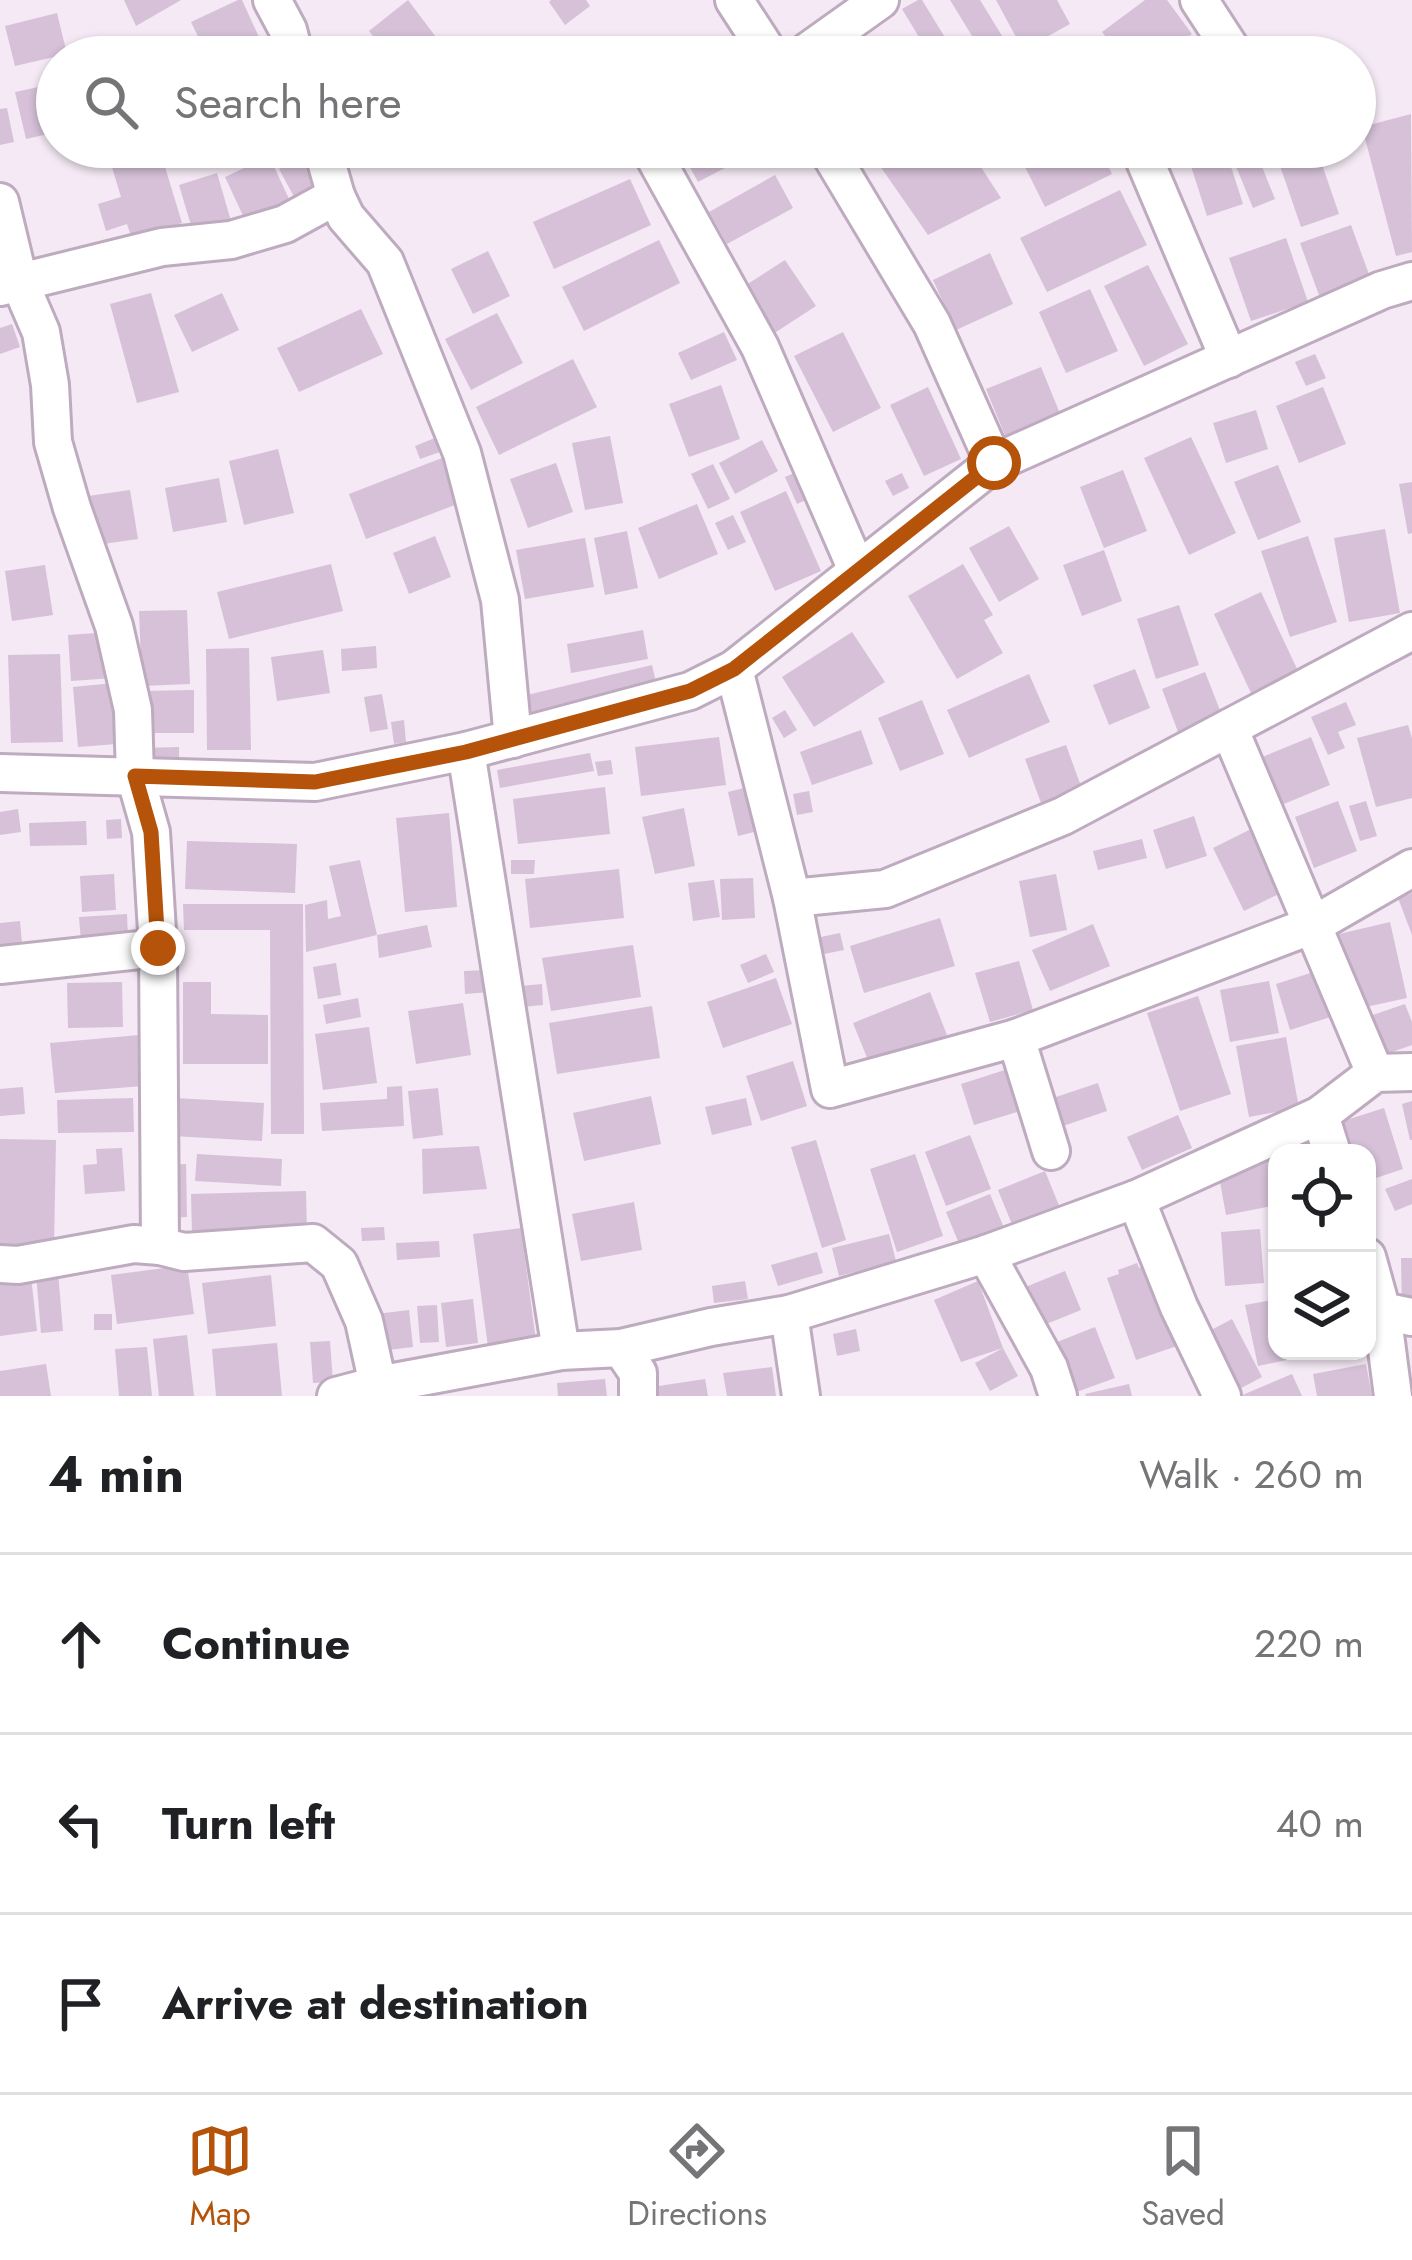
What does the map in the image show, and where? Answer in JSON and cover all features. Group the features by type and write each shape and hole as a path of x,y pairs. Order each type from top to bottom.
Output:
{"street":[{"path":"272,0 289,36"},
{"path":"734,0 757,36"},
{"path":"829,36 880,0"},
{"path":"1199,0 1222,36"},
{"path":"328,168 346,217 385,262 462,453 500,600 513,739"},
{"path":"661,168 760,347 857,570"},
{"path":"839,168 932,324 994,463"},
{"path":"1148,168 1229,359"},
{"path":"10,284 162,247 249,235 285,224 336,196"},
{"path":"0,202 10,284 41,332 53,442 114,626 133,710 135,776 151,832 158,948 160,1246"},
{"path":"0,773 315,782 466,752 690,691 734,669 994,463 1382,290 1412,281"},
{"path":"792,898 885,889 1063,816 1412,631"},
{"path":"734,669 792,898 830,1089 1016,1038 1312,925 1412,868"},
{"path":"1229,728 1375,1073"},
{"path":"466,752 561,1351"},
{"path":"0,965 158,948"},
{"path":"1016,1038 1052,1151"},
{"path":"336,1396 378,1384 561,1351 621,1348 789,1314 986,1253 1136,1199 1320,1115 1375,1073 1412,1072"},
{"path":"1320,1115 1329,1144"},
{"path":"1136,1199 1222,1396"},
{"path":"0,1264 18,1265 134,1244 184,1252 313,1243 339,1264 364,1321 378,1384"},
{"path":"986,1253 1049,1369 1058,1396"},
{"path":"1376,1274 1397,1314 1388,1374 1393,1396"},
{"path":"789,1314 801,1396"},
{"path":"621,1348 638,1373 638,1396"}],"building":[{"path":"124,0 181,0 136,26"},
{"path":"242,0 258,36 198,36 191,22"},
{"path":"408,0 435,36 373,36 369,31"},
{"path":"551,0 586,0 590,6 565,25"},
{"path":"922,0 944,36 918,36 902,9"},
{"path":"950,0 980,0 1002,36 972,36"},
{"path":"996,0 1057,0 1070,24 1048,36 1015,36"},
{"path":"1145,0 1167,0 1192,34 1105,36 1102,32"},
{"path":"57,13 63,36 36,36 36,61 15,66 5,26"},
{"path":"36,88 36,137 26,139 15,92"},
{"path":"7,108 14,142 0,145 0,109"},
{"path":"1411,114 1412,252 1396,256 1373,168 1376,123"},
{"path":"112,168 165,168 182,223 132,239 127,224 106,231 98,204 121,197"},
{"path":"244,168 275,168 290,201 246,222 225,177"},
{"path":"306,168 319,192 298,204 279,169"},
{"path":"690,168 725,168 698,182"},
{"path":"881,168 982,168 1001,198 928,235"},
{"path":"1026,168 1109,168 1112,174 1045,207"},
{"path":"1192,168 1231,168 1243,204 1207,216"},
{"path":"1237,168 1262,168 1275,199 1253,208"},
{"path":"1281,168 1323,168 1339,214 1301,227"},
{"path":"217,173 231,221 193,232 179,185"},
{"path":"775,175 793,208 727,244 709,212"},
{"path":"630,179 651,225 554,269 533,222"},
{"path":"1120,190 1147,245 1047,292 1020,238"},
{"path":"1351,225 1371,280 1320,298 1300,243"},
{"path":"1286,238 1308,302 1251,321 1229,258"},
{"path":"659,240 680,283 584,331 562,287"},
{"path":"488,251 510,296 473,314 451,269"},
{"path":"990,253 1013,304 956,330 933,280"},
{"path":"785,260 816,306 773,334 743,287"},
{"path":"1148,265 1188,344 1144,366 1104,286"},
{"path":"1090,289 1118,351 1066,373 1039,312"},
{"path":"151,293 179,392 137,403 110,304"},
{"path":"222,293 239,330 192,352 174,315"},
{"path":"361,309 383,354 299,392 277,348"},
{"path":"497,313 523,363 471,390 445,339"},
{"path":"12,324 20,347 0,354 0,328"},
{"path":"724,332 737,360 691,380 678,353"},
{"path":"843,332 881,408 833,432 794,356"},
{"path":"1315,354 1326,378 1306,386 1295,362"},
{"path":"573,359 597,407 499,455 476,407"},
{"path":"1041,367 1061,416 1006,438 986,389"},
{"path":"721,385 740,439 689,457 669,404"},
{"path":"928,387 961,459 924,476 890,405"},
{"path":"1323,387 1346,444 1299,463 1276,406"},
{"path":"1256,410 1268,449 1226,463 1213,423"},
{"path":"610,436 623,503 585,510 572,443"},
{"path":"1191,437 1236,533 1189,555 1144,458"},
{"path":"435,438 440,452 420,459 415,446"},
{"path":"762,440 778,471 735,494 719,463"},
{"path":"278,449 294,513 244,525 229,461"},
{"path":"442,458 460,503 366,539 349,494"},
{"path":"556,463 573,512 528,528 510,479"},
{"path":"713,464 730,499 708,509 691,474"},
{"path":"1278,465 1301,522 1258,540 1234,482"},
{"path":"801,470 812,497 797,504 785,477"},
{"path":"1123,470 1147,531 1104,548 1080,487"},
{"path":"902,473 909,488 893,496 885,481"},
{"path":"219,478 227,522 173,532 165,488"},
{"path":"1412,482 1412,533 1408,534 1399,484"},
{"path":"130,490 138,539 89,546 81,497"},
{"path":"786,491 821,571 775,591 740,512"},
{"path":"697,504 718,554 659,579 638,528"},
{"path":"733,515 746,542 728,550 715,523"},
{"path":"1009,526 1039,579 999,602 969,548"},
{"path":"1385,529 1400,613 1349,622 1334,538"},
{"path":"627,531 638,588 605,595 594,538"},
{"path":"435,536 451,577 409,594 393,553"},
{"path":"1308,536 1337,622 1290,637 1261,551"},
{"path":"585,538 594,587 525,599 516,550"},
{"path":"1104,550 1122,601 1082,616 1063,565"},
{"path":"331,564 343,611 229,639 217,592"},
{"path":"963,564 993,615 984,620 1003,653 957,679 908,596"},
{"path":"45,565 53,615 12,621 5,571"},
{"path":"1261,592 1305,686 1258,708 1214,614"},
{"path":"1179,605 1199,665 1156,679 1137,619"},
{"path":"187,610 190,684 142,686 139,611"},
{"path":"643,630 648,659 571,673 567,644"},
{"path":"111,632 114,678 71,681 68,635"},
{"path":"852,632 885,682 814,727 782,677"},
{"path":"376,646 377,668 342,671 341,649"},
{"path":"249,648 251,750 207,750 206,649"},
{"path":"323,650 330,693 277,701 271,657"},
{"path":"60,654 63,742 11,743 8,655"},
{"path":"652,665 658,691 533,721 527,695"},
{"path":"1135,669 1150,708 1109,725 1093,685"},
{"path":"1205,672 1225,723 1181,740 1162,689"},
{"path":"1029,674 1050,722 969,758 947,710"},
{"path":"124,682 129,743 78,747 73,687"},
{"path":"194,690 194,733 142,733 142,691"},
{"path":"382,694 388,729 370,732 364,697"},
{"path":"922,700 944,754 900,771 878,718"},
{"path":"1346,702 1356,725 1338,732 1345,748 1328,755 1311,717"},
{"path":"785,710 797,730 784,738 772,718"},
{"path":"404,720 406,742 394,744 391,722"},
{"path":"1408,725 1412,798 1376,807 1357,738"},
{"path":"861,730 873,764 812,785 800,752"},
{"path":"719,737 726,785 641,796 635,747"},
{"path":"1311,737 1330,785 1274,808 1255,760"},
{"path":"1066,745 1082,789 1041,803 1025,759"},
{"path":"179,747 179,770 143,770 142,748"},
{"path":"590,753 594,771 500,788 497,770"},
{"path":"611,760 613,774 598,776 595,762"},
{"path":"752,786 762,830 738,836 728,792"},
{"path":"605,787 610,834 518,844 513,799"},
{"path":"809,791 813,812 797,815 793,794"},
{"path":"1338,801 1357,851 1314,868 1295,817"},
{"path":"1366,801 1377,836 1360,841 1349,806"},
{"path":"684,808 695,866 655,874 642,817"},
{"path":"18,809 21,832 0,835 0,812"},
{"path":"449,813 457,907 405,912 396,818"},
{"path":"1194,816 1207,856 1166,869 1153,830"},
{"path":"121,819 122,838 107,839 106,820"},
{"path":"86,821 87,845 30,846 29,823"},
{"path":"1251,829 1283,892 1244,911 1213,848"},
{"path":"1142,839 1147,858 1098,870 1093,851"},
{"path":"187,841 297,844 295,893 185,889"},
{"path":"360,860 377,935 306,952 305,905 327,900 328,919 341,916 329,866"},
{"path":"511,860 535,860 534,874 511,874"},
{"path":"619,869 624,918 530,928 525,879"},
{"path":"114,874 116,910 82,912 80,876"},
{"path":"1056,874 1067,930 1030,937 1019,881"},
{"path":"753,878 755,918 722,920 720,879"},
{"path":"714,880 720,917 693,921 688,883"},
{"path":"1412,893 1412,935 1398,898"},
{"path":"183,904 303,904 304,1134 271,1134 270,930 184,930"},
{"path":"127,914 128,939 81,942 79,917"},
{"path":"940,918 955,966 864,993 850,946"},
{"path":"20,921 22,943 0,945 0,923"},
{"path":"1390,922 1407,998 1352,1010 1335,935"},
{"path":"1093,924 1110,966 1050,991 1032,950"},
{"path":"427,925 432,947 379,958 377,935"},
{"path":"840,933 844,950 819,955 816,938"},
{"path":"633,945 641,997 551,1011 542,958"},
{"path":"766,954 774,972 748,983 740,965"},
{"path":"1019,961 1033,1010 990,1022 975,973"},
{"path":"336,963 341,995 318,999 313,967"},
{"path":"1329,967 1343,1013 1290,1030 1276,984"},
{"path":"489,970 490,992 465,994 464,971"},
{"path":"776,978 792,1024 723,1048 707,1002"},
{"path":"1269,981 1279,1033 1230,1042 1220,990"},
{"path":"122,982 123,1027 68,1028 67,983"},
{"path":"183,982 211,982 211,1014 268,1015 268,1064 183,1064"},
{"path":"542,984 543,1005 522,1007 520,986"},
{"path":"930,992 947,1035 870,1065 853,1023"},
{"path":"1198,996 1231,1094 1180,1111 1147,1013"},
{"path":"358,998 361,1017 326,1024 323,1005"},
{"path":"463,1003 471,1055 416,1064 408,1011"},
{"path":"1405,1004 1412,1022 1412,1045 1372,1059 1358,1020"},
{"path":"652,1006 660,1058 557,1074 549,1023"},
{"path":"369,1027 377,1083 323,1090 315,1034"},
{"path":"139,1035 143,1086 55,1093 50,1043"},
{"path":"1286,1037 1299,1108 1249,1117 1236,1046"},
{"path":"793,1061 807,1106 761,1121 746,1076"},
{"path":"1011,1068 1024,1110 974,1125 961,1084"},
{"path":"1098,1083 1107,1111 1060,1127 1050,1099"},
{"path":"402,1086 404,1126 322,1131 320,1103 387,1099 387,1087"},
{"path":"23,1087 25,1114 0,1116 0,1089"},
{"path":"438,1088 443,1135 413,1139 408,1091"},
{"path":"651,1096 661,1144 584,1161 573,1113"},
{"path":"133,1098 134,1132 58,1133 57,1100"},
{"path":"175,1098 264,1103 262,1141 173,1136"},
{"path":"746,1098 752,1125 712,1135 705,1107"},
{"path":"1412,1101 1412,1140 1410,1140 1402,1104"},
{"path":"1384,1108 1403,1169 1376,1178 1376,1144 1344,1144 1337,1123"},
{"path":"1178,1115 1192,1148 1142,1170 1127,1137"},
{"path":"970,1135 991,1189 946,1206 925,1152"},
{"path":"0,1139 56,1140 54,1245 0,1244"},
{"path":"816,1140 846,1240 822,1248 791,1147"},
{"path":"479,1146 487,1189 423,1194 422,1149"},
{"path":"122,1148 125,1191 85,1194 83,1165 97,1164 96,1149"},
{"path":"197,1154 282,1159 281,1186 195,1181"},
{"path":"915,1154 943,1236 897,1252 870,1169"},
{"path":"1268,1156 1268,1207 1226,1215 1217,1165"},
{"path":"186,1164 187,1217 167,1218 166,1165"},
{"path":"1045,1171 1060,1208 1013,1227 998,1190"},
{"path":"1412,1179 1412,1204 1395,1211 1385,1189"},
{"path":"306,1191 307,1231 192,1234 191,1194"},
{"path":"990,1194 1004,1228 960,1246 946,1212"},
{"path":"634,1202 642,1250 581,1261 572,1214"},
{"path":"384,1227 385,1240 362,1241 361,1228"},
{"path":"521,1228 536,1341 488,1347 473,1234"},
{"path":"1260,1229 1264,1283 1225,1286 1221,1232"},
{"path":"889,1234 896,1261 839,1276 832,1248"},
{"path":"439,1241 440,1257 397,1260 396,1243"},
{"path":"817,1252 823,1273 778,1286 771,1265"},
{"path":"1401,1258 1412,1258 1412,1308 1402,1308"},
{"path":"1137,1263 1139,1268 1148,1264 1177,1346 1136,1360 1107,1278"},
{"path":"187,1265 194,1314 117,1324 111,1275"},
{"path":"1065,1271 1081,1310 1034,1329 1018,1290"},
{"path":"58,1272 63,1331 41,1333 36,1274"},
{"path":"271,1275 276,1326 208,1334 202,1283"},
{"path":"31,1276 37,1331 0,1336 0,1279"},
{"path":"745,1281 748,1299 714,1303 712,1286"},
{"path":"978,1281 1003,1348 961,1362 934,1300"},
{"path":"473,1299 478,1343 446,1347 441,1303"},
{"path":"1268,1301 1268,1360 1287,1360 1258,1366 1245,1305"},
{"path":"437,1305 439,1342 420,1343 417,1306"},
{"path":"409,1310 413,1347 380,1351 376,1314"},
{"path":"94,1314 112,1314 112,1330 94,1330"},
{"path":"1232,1319 1262,1377 1228,1395 1198,1337"},
{"path":"1095,1327 1115,1378 1071,1394 1052,1344"},
{"path":"856,1329 860,1351 837,1356 833,1334"},
{"path":"187,1335 194,1396 159,1396 153,1339"},
{"path":"330,1341 333,1382 313,1383 310,1342"},
{"path":"277,1343 282,1396 216,1396 212,1349"},
{"path":"147,1347 152,1396 119,1396 115,1349"},
{"path":"1003,1348 1018,1376 990,1391 975,1363"},
{"path":"46,1364 51,1396 0,1396 0,1371"},
{"path":"1366,1364 1372,1396 1317,1396 1313,1374"},
{"path":"772,1367 776,1396 727,1396 723,1373"},
{"path":"1292,1374 1302,1396 1240,1396"},
{"path":"605,1379 607,1396 558,1396 557,1383"},
{"path":"705,1379 708,1396 653,1396 652,1387"},
{"path":"1129,1384 1132,1396 1085,1394"}],"route":[{"path":"158,948 151,832 135,776 315,782 466,752 690,691 734,669 994,463"}]}
